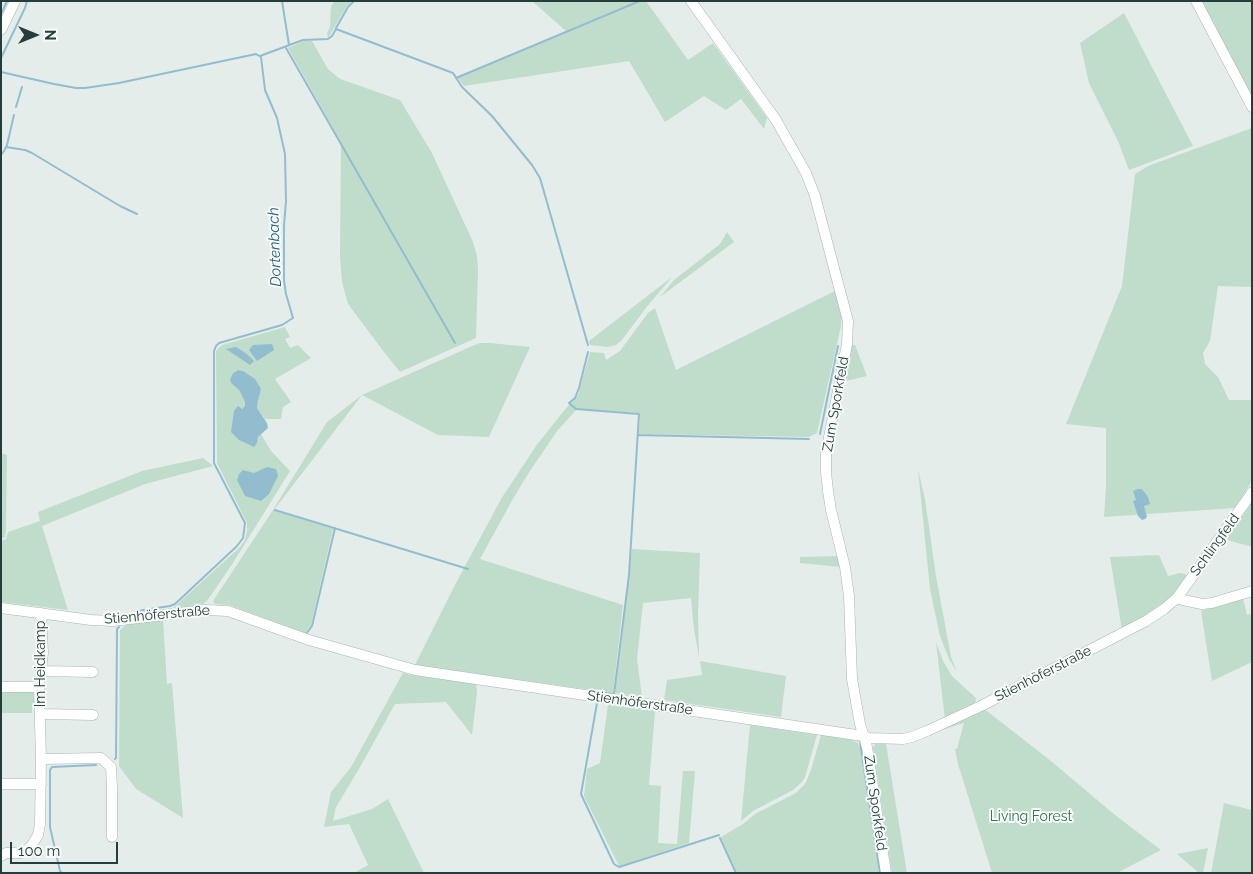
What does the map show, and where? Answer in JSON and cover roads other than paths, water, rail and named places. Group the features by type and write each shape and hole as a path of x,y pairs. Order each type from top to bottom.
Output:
{"street":[{"path":"1,30 15,1"},
{"name":"Zum Sporkfeld","path":"691,1 776,120 806,173 815,196 848,321 847,344 826,453 826,472 831,510 845,567 849,596 852,679 860,724 867,747 886,873"},
{"path":"1196,1 1252,107"},
{"name":"Schlingfeld","path":"1177,598 1252,492"},
{"path":"1177,598 1202,604 1212,603 1252,591"},
{"name":"Stienhöferstraße","path":"1,608 91,620 113,621 205,610 228,611 309,640 415,670 870,738 903,739 928,731 992,700 1146,621 1177,598"},
{"name":"Im Heidkamp","path":"1,856 6,853 21,853 27,850 38,834 40,824 41,714 39,687 43,653 41,613"},
{"path":"41,671 93,672"},
{"path":"1,687 39,687"},
{"name":"Im Heidkamp","path":"41,714 93,715"},
{"path":"41,759 101,758 111,768 112,838"},
{"path":"1,784 41,784"}],"water":[{"path":"272,344 274,350 257,361 249,350 253,345"},
{"path":"236,347 254,361 250,365 226,349"},
{"path":"238,370 255,379 261,389 257,408 267,423 268,428 258,437 254,447 239,440 231,432 234,411 238,406 242,409 245,406 239,390 230,380 233,373"},
{"path":"267,467 276,469 278,476 269,494 261,501 245,496 237,480 239,474 243,470 254,473"},
{"path":"1142,489 1148,497 1150,504 1144,506 1147,517 1142,520 1138,516 1133,501 1136,500 1133,491"}],"waterway":[{"path":"1,14 7,1"},
{"name":"Dortenbach","path":"1,58 27,1"},
{"path":"282,1 289,45"},
{"path":"336,28 348,7 354,1"},
{"path":"456,78 640,1"},
{"path":"260,56 303,40 328,39 336,29 453,73 462,87 492,116 532,165 540,178 588,345"},
{"path":"286,48 455,343"},
{"name":"Dortenbach","path":"1,72 54,84 85,88 119,83 256,54 261,57 265,90 277,118 285,154 284,281 293,318 282,325 219,343 214,351 214,463 245,523 243,538 237,546 175,604 137,611"},
{"path":"16,107 22,87"},
{"path":"1,155 7,145 14,115"},
{"path":"6,147 32,153 120,206 137,214"},
{"path":"820,434 838,346"},
{"path":"588,352 579,388 575,398 569,403 576,409 639,414 629,575 614,694 606,693"},
{"path":"638,435 809,439"},
{"path":"275,510 468,569"},
{"path":"306,634 312,626 335,528"},
{"path":"115,759 117,629 119,627"},
{"path":"597,703 581,794 614,864 619,867 719,835"},
{"path":"856,739 860,741 880,873"},
{"path":"62,873 50,827 50,770 52,767 96,765"},
{"path":"720,838 736,873"}],"park label":[{"name":"Living Forest","path":"1031,817"}]}
